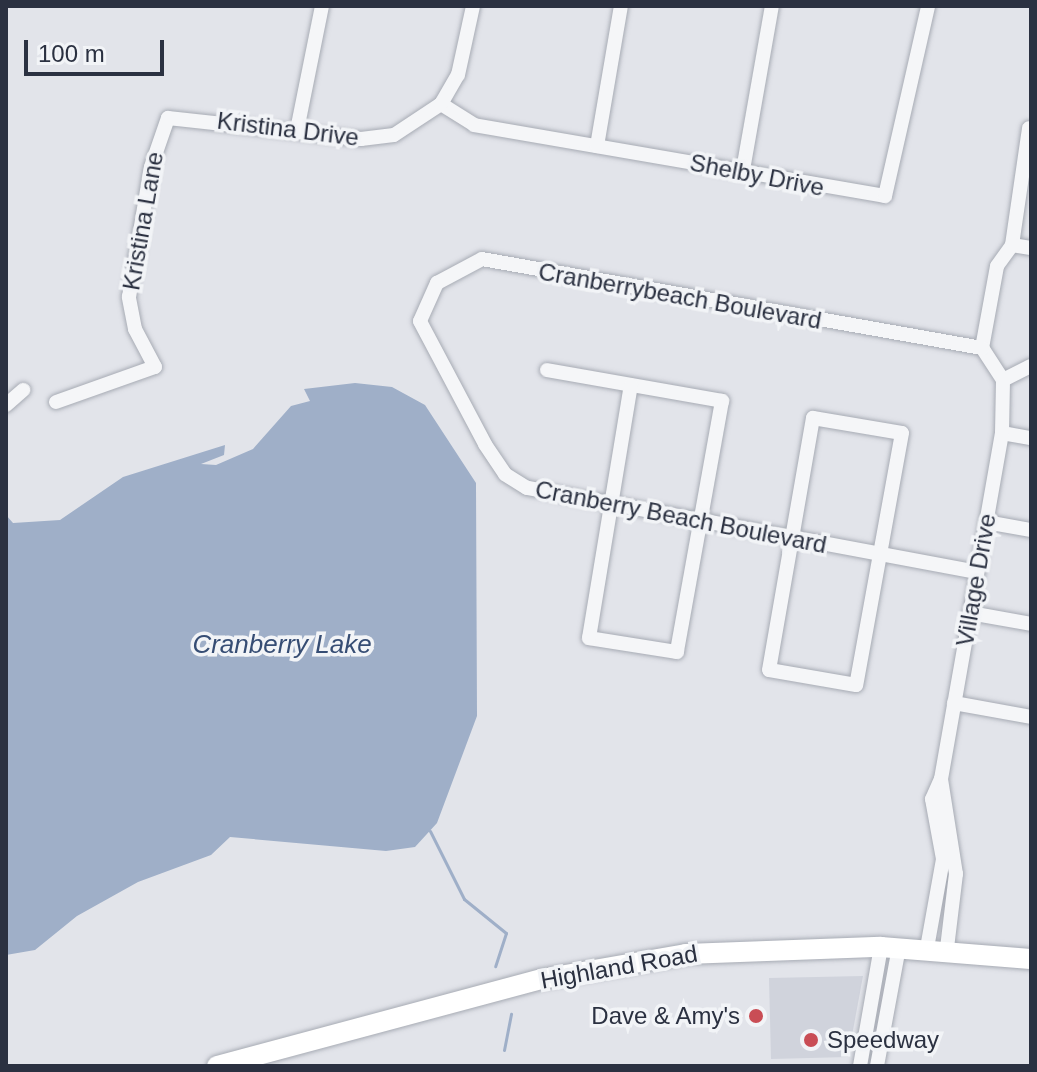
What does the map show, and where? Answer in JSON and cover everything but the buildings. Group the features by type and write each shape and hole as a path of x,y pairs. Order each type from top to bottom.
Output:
{"highway":[{"name":"Highland Road","path":"217,1066 604,966 734,949 937,948 1031,959"}],"street":[{"path":"297,130 322,6"},
{"name":"Kristina Drive","path":"167,120 297,130 361,139 394,135 441,104 458,75 473,6"},
{"path":"597,146 621,6"},
{"path":"743,170 772,6"},
{"name":"Shelby Drive","path":"441,104 474,125 885,196 928,6"},
{"name":"Kristina Lane","path":"56,402 155,367 129,297 167,120"},
{"path":"1029,128 1012,245 997,266 982,348 1003,380 1031,366"},
{"path":"1012,245 1031,248"},
{"name":"Cranberrybeach Boulevard","path":"423,330 425,297 450,271 482,259 982,348"},
{"name":"Cranberry Beach Boulevard","path":"423,330 505,474 545,496 977,572"},
{"path":"547,370 722,401 677,652 589,638 631,385"},
{"name":"Village Drive","path":"937,948 956,874 941,779 1002,433 1003,380"},
{"path":"6,405 23,390"},
{"path":"813,418 902,433 881,555 856,685 769,670 813,418"},
{"path":"1002,433 1031,438"},
{"path":"986,522 1031,530"},
{"path":"970,613 1031,624"},
{"path":"954,703 1031,717"},
{"path":"877,1066 876,1029 890,947"},
{"path":"860,1066 876,1029"}],"shaded area":[{"path":"863,976 848,1057 771,1059 769,978"}],"water":[{"name":"Cranberry Lake","path":"355,383 392,387 425,405 476,483 477,716 437,823 415,847 386,851 230,837 211,855 138,882 77,916 35,950 6,955 6,515 13,523 60,520 123,477 225,445 224,455 201,464 216,465 253,449 291,406 310,401 304,389"}],"waterway":[{"path":"430,831 464,899 506,933 495,966"},
{"path":"504,1050 511,1014"}],"place":[{"name":"Dave & Amy's","path":"756,1016"},
{"name":"Speedway","path":"811,1040"}]}
